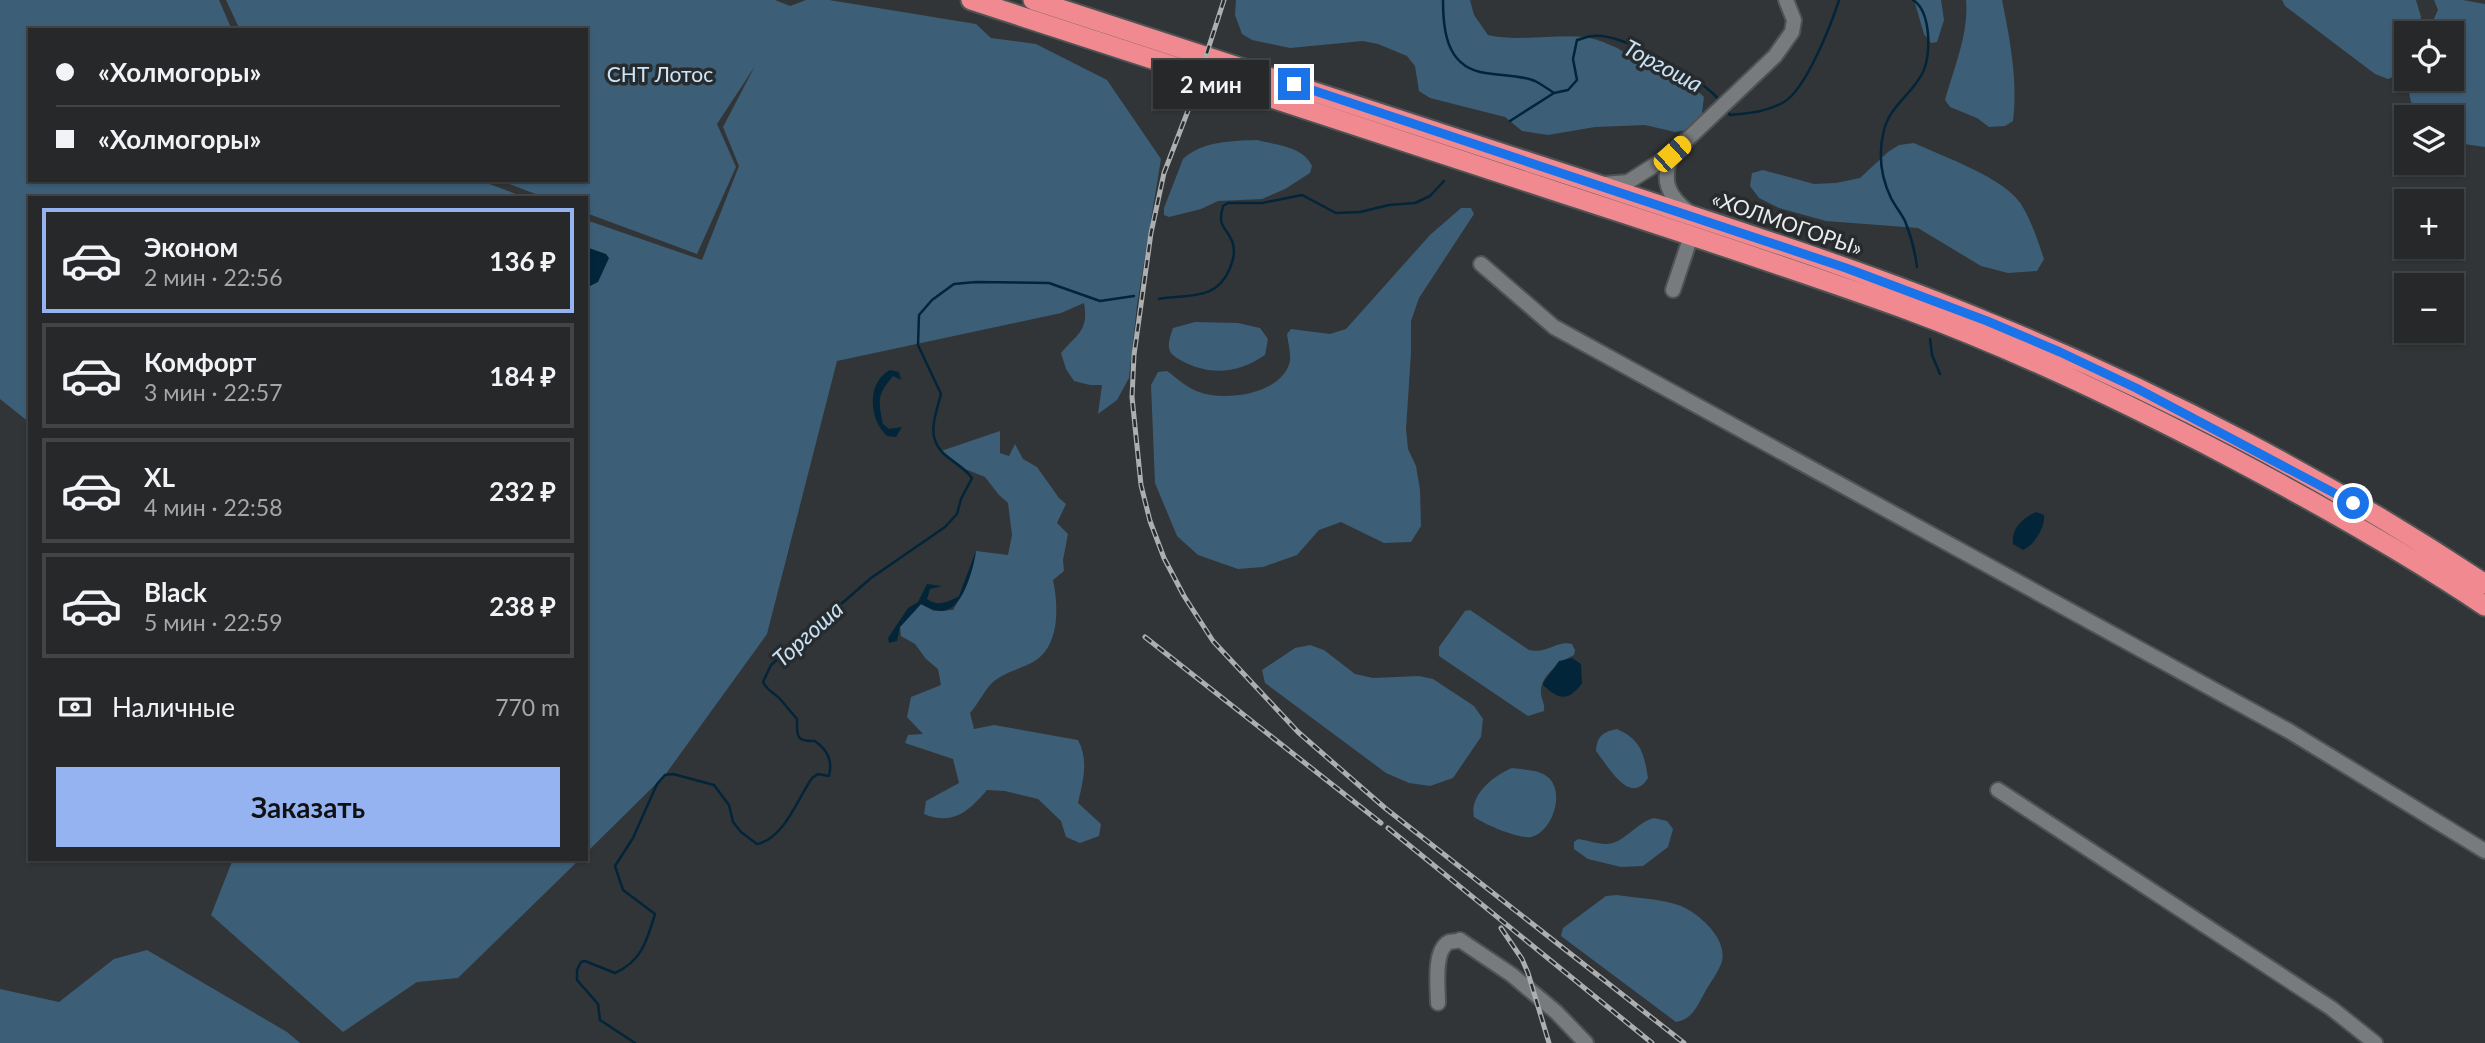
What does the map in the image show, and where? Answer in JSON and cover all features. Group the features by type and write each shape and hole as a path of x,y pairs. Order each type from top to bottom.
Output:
{"highway":[{"name":"«ХОЛМОГОРЫ»","path":"971,0 1723,246 1921,315 2127,404 2367,533 2444,578 2485,607"},
{"name":"«ХОЛМОГОРЫ»","path":"1033,0 1694,216 1902,288 2060,352 2292,469 2373,514 2485,584"}],"street":[{"path":"1594,183 1617,184 1628,181 1672,154 1775,56 1791,32 1794,20 1786,0"},
{"path":"1672,154 1666,169 1666,180 1679,205 1694,216"},
{"path":"1673,290 1691,236"},
{"path":"1481,264 1554,327 2289,731 2485,850"},
{"path":"1998,790 2331,1008 2375,1043"},
{"path":"1438,1003 1438,963 1442,948 1449,942 1460,940 1512,975 1556,1012 1586,1043"}],"green space":[{"path":"0,0 219,0 231,28 28,28 28,182 484,182 521,196 28,196 28,421 0,399"},
{"name":"СНТ Лотос","path":"226,0 775,0 790,6 806,0 829,0 976,24 991,38 1036,44 1107,80 1161,159 1137,305 1129,378 1117,400 1098,414 1102,385 1074,381 1066,369 1061,353 1083,326 1084,303 1061,313 837,361 767,634 665,775 588,851 588,221 702,260 739,166 723,127 755,66 717,124 736,167 697,254 588,214 588,196 541,196 504,182 588,182 588,28 239,28"},
{"path":"1236,0 1470,0 1474,15 1488,35 1512,38 1588,38 1611,45 1668,73 1687,83 1704,97 1701,121 1693,129 1675,132 1645,125 1595,127 1548,135 1522,131 1505,117 1430,98 1419,91 1415,66 1407,56 1378,44 1363,41 1290,48 1252,40 1242,34 1235,15"},
{"path":"1914,0 1941,0 1944,20 1937,42 1931,43 1924,34"},
{"path":"1966,0 2002,0 2015,90 2013,121 2005,126 1989,127 1977,118 1950,107 1945,100 1963,38"},
{"path":"2282,0 2416,0 2421,17 2420,21 2394,21 2394,77 2388,79 2375,74 2285,6"},
{"path":"2434,0 2463,0 2485,4 2485,147 2464,144 2464,105 2412,103 2409,91 2464,91 2464,21 2433,21 2438,10"},
{"path":"1257,140 1296,150 1308,159 1312,166 1310,173 1285,189 1262,199 1218,201 1201,209 1169,217 1164,215 1164,208 1183,159 1208,145"},
{"path":"1914,143 1972,169 2012,194 2028,217 2044,259 2037,271 2008,273 1981,266 1918,228 1826,221 1779,208 1759,198 1750,186 1752,173 1763,170 1814,184 1860,178 1888,152 1899,145"},
{"path":"1461,208 1471,208 1474,214 1419,298 1411,321 1406,429 1408,449 1416,466 1420,490 1421,526 1411,542 1384,543 1341,522 1319,530 1297,555 1263,567 1238,569 1198,555 1177,536 1155,483 1151,385 1158,372 1167,371 1190,388 1210,395 1237,395 1265,388 1285,372 1290,361 1287,334 1291,329 1330,334 1346,329 1430,235"},
{"path":"1195,322 1238,323 1260,328 1268,339 1265,355 1246,365 1227,370 1207,370 1186,363 1171,353 1169,341 1173,328"},
{"path":"1000,431 1000,453 1009,456 1015,444 1023,459 1037,467 1066,504 1057,523 1068,534 1063,560 1064,571 1053,580 1056,620 1047,649 1035,661 992,683 970,713 974,729 994,725 1078,740 1084,763 1078,803 1101,824 1099,836 1080,843 1066,837 1061,821 1038,799 1005,791 987,790 967,810 952,817 924,814 926,801 959,783 953,759 905,743 908,735 923,734 907,717 911,697 941,685 938,669 915,644 901,636 900,627 921,604 934,611 953,610 964,591 976,551 1008,555 1012,535 1008,503 985,477 965,469 941,451"},
{"path":"1470,610 1529,650 1572,644 1574,655 1557,665 1543,681 1541,694 1544,711 1528,716 1439,656 1439,647 1465,611"},
{"path":"1310,645 1324,650 1355,674 1373,678 1419,676 1433,679 1474,706 1483,719 1481,737 1453,778 1430,786 1409,783 1386,773 1265,683 1262,670 1295,648"},
{"path":"1617,729 1631,738 1643,754 1648,778 1641,786 1634,788 1620,781 1596,751 1602,736"},
{"path":"1512,768 1541,773 1554,785 1554,812 1545,828 1531,837 1510,833 1474,817 1475,801 1484,787"},
{"path":"1654,818 1667,821 1673,829 1668,847 1643,866 1621,867 1588,859 1574,849 1574,842 1578,839 1603,844 1618,841"},
{"path":"232,861 578,861 458,978 417,982 343,1032 211,915"},
{"path":"1617,895 1681,906 1697,915 1712,929 1721,946 1721,964 1697,1007 1687,1018 1676,1022 1561,936 1563,928 1606,896"},
{"path":"147,950 287,1032 300,1043 0,1043 0,989 59,1002 114,959"}],"shaded area":[{"path":"588,248 606,254 609,258 598,282 590,286"},
{"path":"890,370 899,372 901,380 893,376 881,393 880,409 883,424 889,429 902,427 896,437 887,436 881,429 876,421 873,402 877,383"},
{"path":"2036,512 2044,515 2043,525 2035,540 2023,550 2013,544 2014,534 2026,517"},
{"path":"976,551 967,584 953,606 940,611 921,604 900,627 897,641 889,643 888,638 908,608 918,602 927,584 942,586 930,589 927,599 935,603 943,603 959,596"},
{"path":"1572,658 1581,664 1582,683 1572,694 1558,696 1543,683 1559,661"}],"waterway":[{"path":"1443,0 1449,44 1460,61 1480,72 1515,76 1537,82 1554,93"},
{"name":"Торгоша","path":"1726,109 1730,115 1758,112 1778,105 1792,95 1817,55 1839,0"},
{"path":"1913,0 1923,14 1928,34 1925,66 1887,122 1881,156 1885,182 1907,227 1917,267"},
{"name":"Торгоша","path":"1510,121 1554,93 1568,90 1577,80 1573,59 1577,40 1591,36 1623,41 1661,58 1711,91 1720,101"},
{"name":"Торгоша","path":"1159,299 1201,294 1218,286 1224,279 1234,252 1232,241 1221,219 1223,206 1228,203 1262,203 1302,195 1336,213 1360,212 1389,205 1415,203 1430,196 1444,181"},
{"name":"Торгоша","path":"635,1043 600,1020 598,1004 577,980 577,970 581,962 585,961 615,973 632,962 646,941 655,914 623,890 615,866 633,838 657,784 665,775 673,774 714,785 729,805 733,822 741,832 757,844 767,841 775,834 789,817 812,778 818,774 829,776 830,765 826,752 819,744 801,739 797,719 763,682 771,665 871,578 945,527 957,514 972,478 942,452 934,439 935,417 941,394 918,345 919,315 932,300 954,284 976,282 1049,283 1100,301 1134,296"},
{"path":"1930,339 1932,355 1940,374"}],"railway":[{"path":"1224,0 1189,108 1164,173 1151,233 1134,355 1132,397 1141,485 1150,521 1164,558 1213,641 1298,732 1385,808 1684,1043"},
{"path":"1145,637 1381,823"},
{"path":"1388,828 1652,1043"},
{"path":"1501,928 1528,973 1549,1043"}],"route":[{"path":"1294,84 1846,268 1987,321 2136,388 2353,503"}]}
